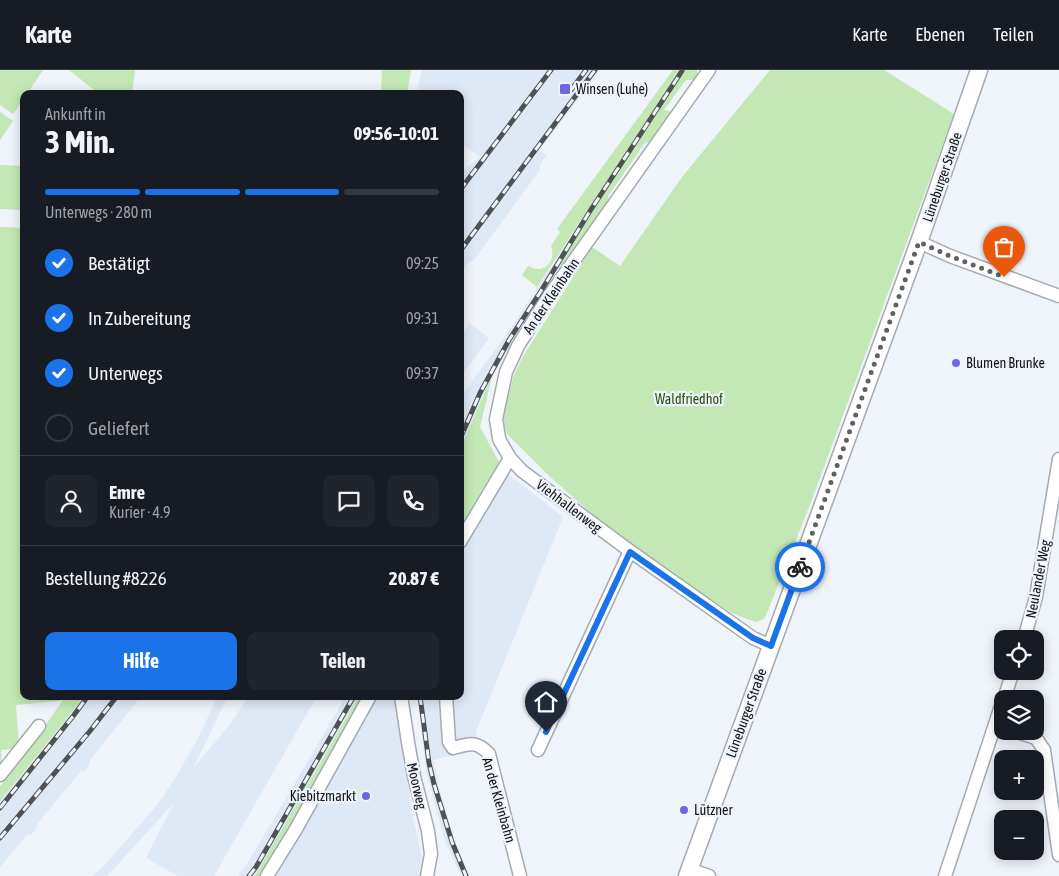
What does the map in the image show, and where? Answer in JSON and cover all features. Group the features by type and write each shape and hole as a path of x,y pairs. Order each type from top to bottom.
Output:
{"main road":[{"name":"Lüneburger Straße","path":"688,873 919,242 979,70"}],"street":[{"name":"An der Kleinbahn","path":"510,458 500,441 496,419 506,372 518,346 549,296 709,70"},
{"path":"919,242 958,260 1059,296"},
{"path":"464,535 510,458"},
{"name":"Viehhallenweg","path":"510,458 522,471 630,552 753,638 771,646"},
{"name":"Neulander Weg","path":"1027,630 1036,597 1059,459"},
{"path":"538,750 630,552"},
{"path":"267,876 296,829 368,700"},
{"name":"Moorweg","path":"402,700 414,776 428,831 431,854 427,876"},
{"name":"An der Kleinbahn","path":"446,700 449,742 453,748 472,744 482,747 488,754 520,876"},
{"path":"0,775 39,726"},
{"path":"945,876 994,740"},
{"path":"1037,740 1044,750 1059,855"},
{"path":"688,873 709,876"}],"shaded area":[{"path":"422,70 600,70 539,151 547,155 540,164 540,170 473,261 469,262 464,269 464,171 480,157 464,145 464,90 417,90"},
{"path":"680,70 685,70 558,268 492,376 464,440 464,393 507,334"},
{"path":"470,323 489,338 464,372 464,331"},
{"path":"508,474 563,517 477,729 474,749 434,760 439,789 456,845 470,876 461,876 445,841 427,775 418,700 464,700 464,550"},
{"path":"82,700 138,700 90,760 90,764 85,771 81,771 37,824 37,828 31,835 27,835 0,867 0,801"},
{"path":"216,700 226,700 193,768 228,727 246,700 315,700 214,876 178,876 146,858 174,803 107,876 93,876 157,805 196,742"},
{"path":"344,700 357,700 255,876 238,876 249,861"},
{"path":"375,700 397,700 413,817 422,858 418,876 276,876"}],"green space":[{"path":"0,70 43,70 30,90 20,90 20,104 13,114 0,105"},
{"path":"69,70 135,70 132,90 94,90"},
{"path":"382,70 411,70 408,90 381,90"},
{"path":"673,70 680,70 537,287 522,275 528,266 539,269 550,262 552,257 551,246 560,232 557,229"},
{"path":"685,70 697,70 697,77 695,80 686,80 664,110 672,112 650,142 645,143 608,196 609,201 562,271 558,268 619,169"},
{"name":"Waldfriedhof","path":"770,70 884,70 954,114 813,497 765,618 757,622 732,613 631,547 605,526 546,473 507,434 503,416 513,378 522,358 592,247 620,266 682,177"},
{"path":"0,112 13,121 0,140"},
{"path":"0,165 20,166 20,210 0,209"},
{"path":"0,227 20,228 20,700 60,700 16,705 19,748 1,750 2,768 0,769"},
{"path":"492,376 480,427 499,462 464,520 464,440"},
{"path":"63,700 82,700 0,801 0,786 10,775"},
{"path":"357,700 362,700 261,876 255,876"}],"railway":[{"path":"464,185 551,70"},
{"path":"571,90 586,70"},
{"path":"464,246 595,70"},
{"path":"464,430 480,393 509,340 590,211 682,71"},
{"path":"0,808 85,700"},
{"path":"0,838 114,700"},
{"path":"249,876 256,867 352,700"},
{"path":"421,700 429,763 434,784 452,842 466,876"}],"way so far":[{"path":"800,567 919,242 1004,277"}],"place":[{"name":"Winsen (Luhe)","path":"565,89"},
{"name":"Blumen Brunke","path":"956,363"},
{"name":"Kiebitzmarkt","path":"366,796"},
{"name":"Lützner","path":"684,810"}],"route":[{"path":"546,732 630,552 753,638 771,646 800,567"}]}
